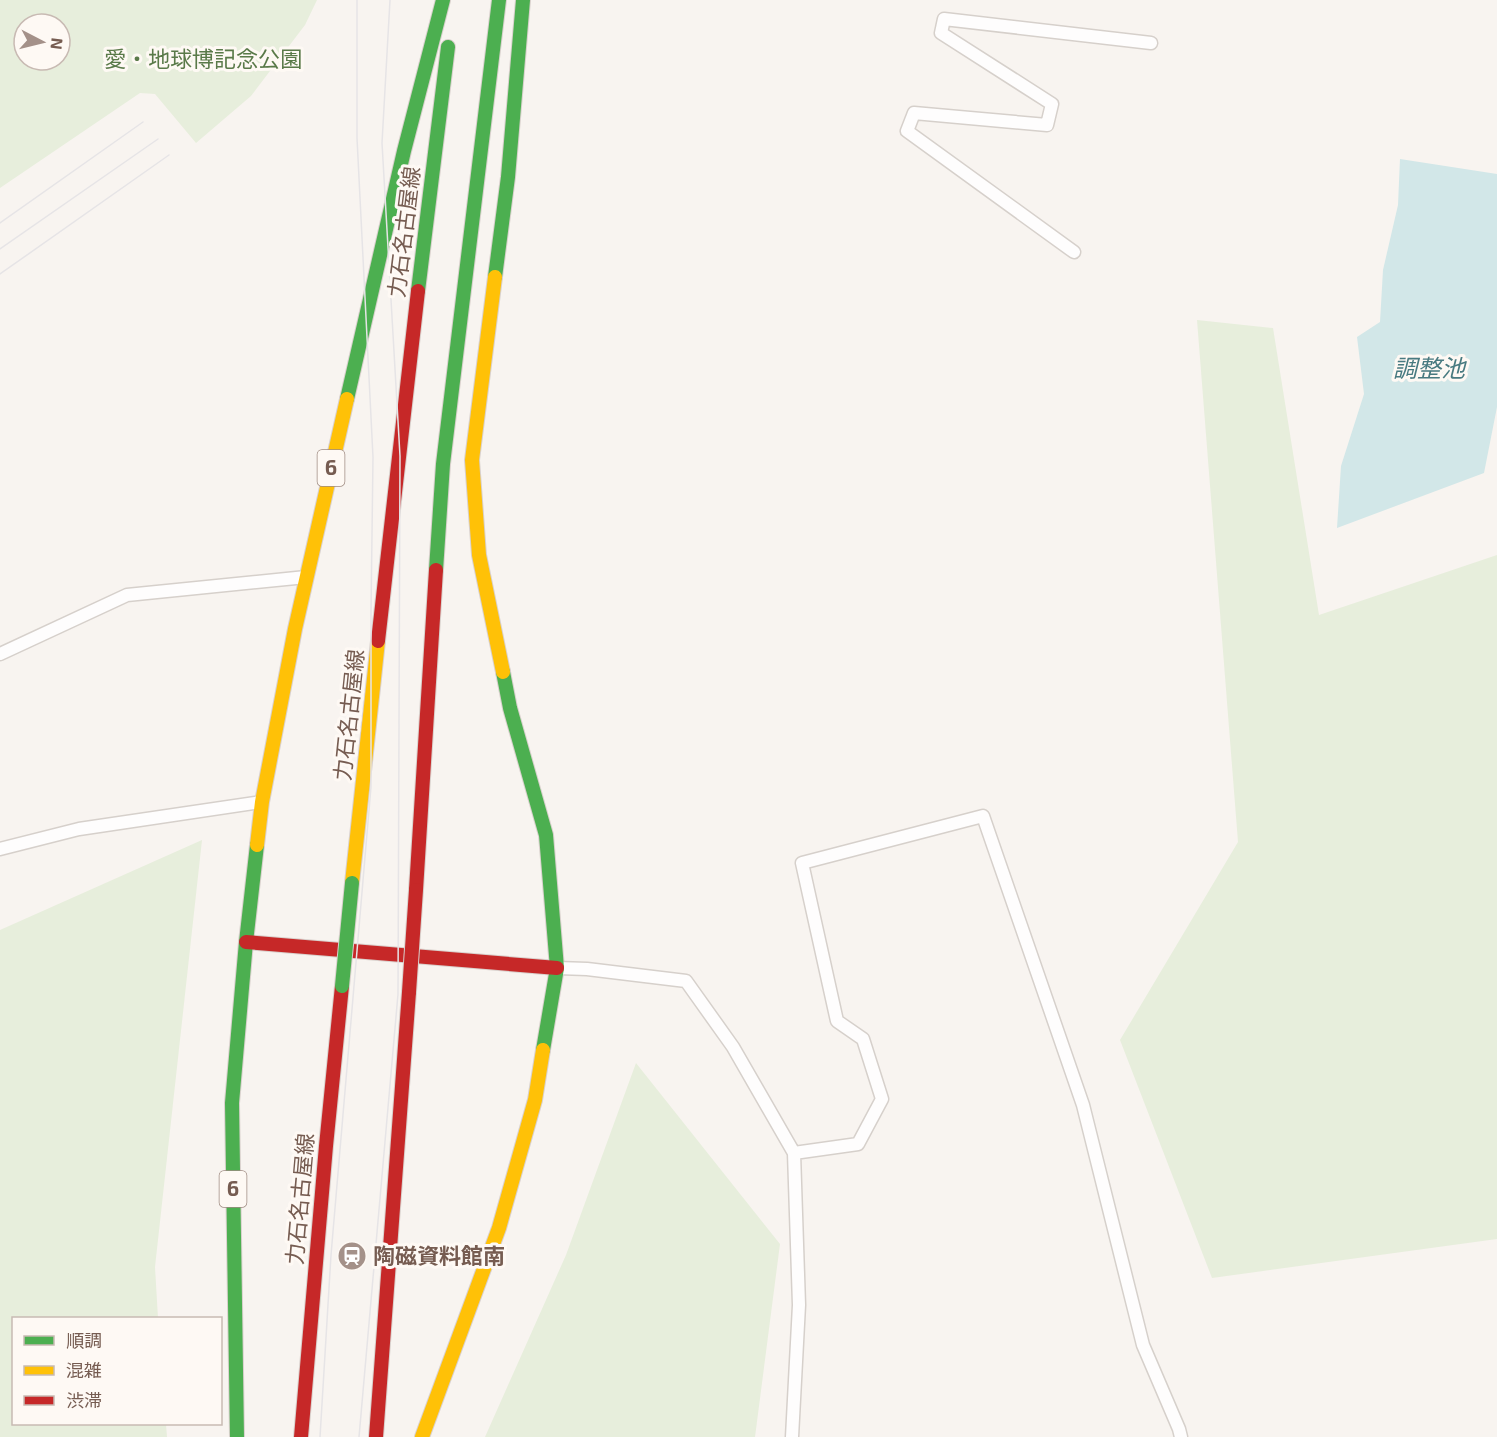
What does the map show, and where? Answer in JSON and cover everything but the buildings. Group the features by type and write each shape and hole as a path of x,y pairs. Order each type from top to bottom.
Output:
{"main road":[{"name":"6","path":"237,1437 232,1103 246,942 262,802 295,629 404,151 443,0"},
{"name":"力石名古屋線","path":"301,1437 352,883 406,388 454,0"},
{"path":"376,1437 409,992 443,464 499,0"},
{"path":"422,1437 499,1228 535,1100 557,968 546,835 510,708 479,555 472,460 508,177 523,0"},
{"path":"246,942 557,968"}],"lane":[{"path":"1074,252 907,130 914,113 1047,125 1052,104 941,33 944,19 1151,43"},
{"path":"0,654 127,595 307,577"},
{"path":"0,849 79,829 262,802"},
{"path":"794,1153 858,1144 882,1099 863,1039 837,1022 802,863 983,816 1083,1105 1143,1345 1181,1437"},
{"path":"557,968 587,969 687,981 733,1047 794,1153 800,1305 792,1437"}],"green space":[{"name":"愛・地球博記念公園","path":"0,0 317,0 305,25 251,96 196,143 155,94 140,93 0,188"},
{"path":"1197,320 1273,328 1319,615 1497,555 1497,1239 1212,1278 1120,1040 1238,842"},
{"path":"202,840 155,1267 158,1317 12,1317 12,1425 166,1425 167,1437 0,1437 0,930"},
{"path":"636,1063 780,1244 755,1437 485,1437 566,1255"}],"water":[{"name":"調整池","path":"1400,159 1497,174 1497,407 1484,473 1337,528 1341,466 1364,394 1357,337 1380,322 1383,270 1398,205"}],"tram line":[{"path":"320,1437 331,1255 371,787 373,457 357,138 357,0"},
{"path":"359,1437 398,994 400,456 382,143 390,0"},
{"path":"0,223 143,122"},
{"path":"0,249 158,139"},
{"path":"0,274 169,155"}],"traffic: fast":[{"path":"347,399 404,151 443,0"},
{"path":"436,570 443,464 499,0"},
{"path":"495,277 508,177 523,0"},
{"path":"418,291 448,47"},
{"path":"503,672 510,708 546,835 557,968 543,1050"},
{"path":"237,1437 232,1103 257,845"},
{"path":"342,986 352,883"}],"traffic: slow":[{"path":"495,277 472,460 479,555 503,672"},
{"path":"257,845 262,802 295,629 347,399"},
{"path":"352,883 378,641"},
{"path":"422,1437 499,1228 535,1100 543,1050"}],"traffic: jam":[{"path":"378,641 418,291"},
{"path":"416,890 436,570"},
{"path":"409,992 416,890"},
{"path":"246,942 557,968"},
{"path":"301,1437 342,986"},
{"path":"376,1437 409,992"}],"place":[{"name":"陶磁資料館南","path":"352,1256"}]}
